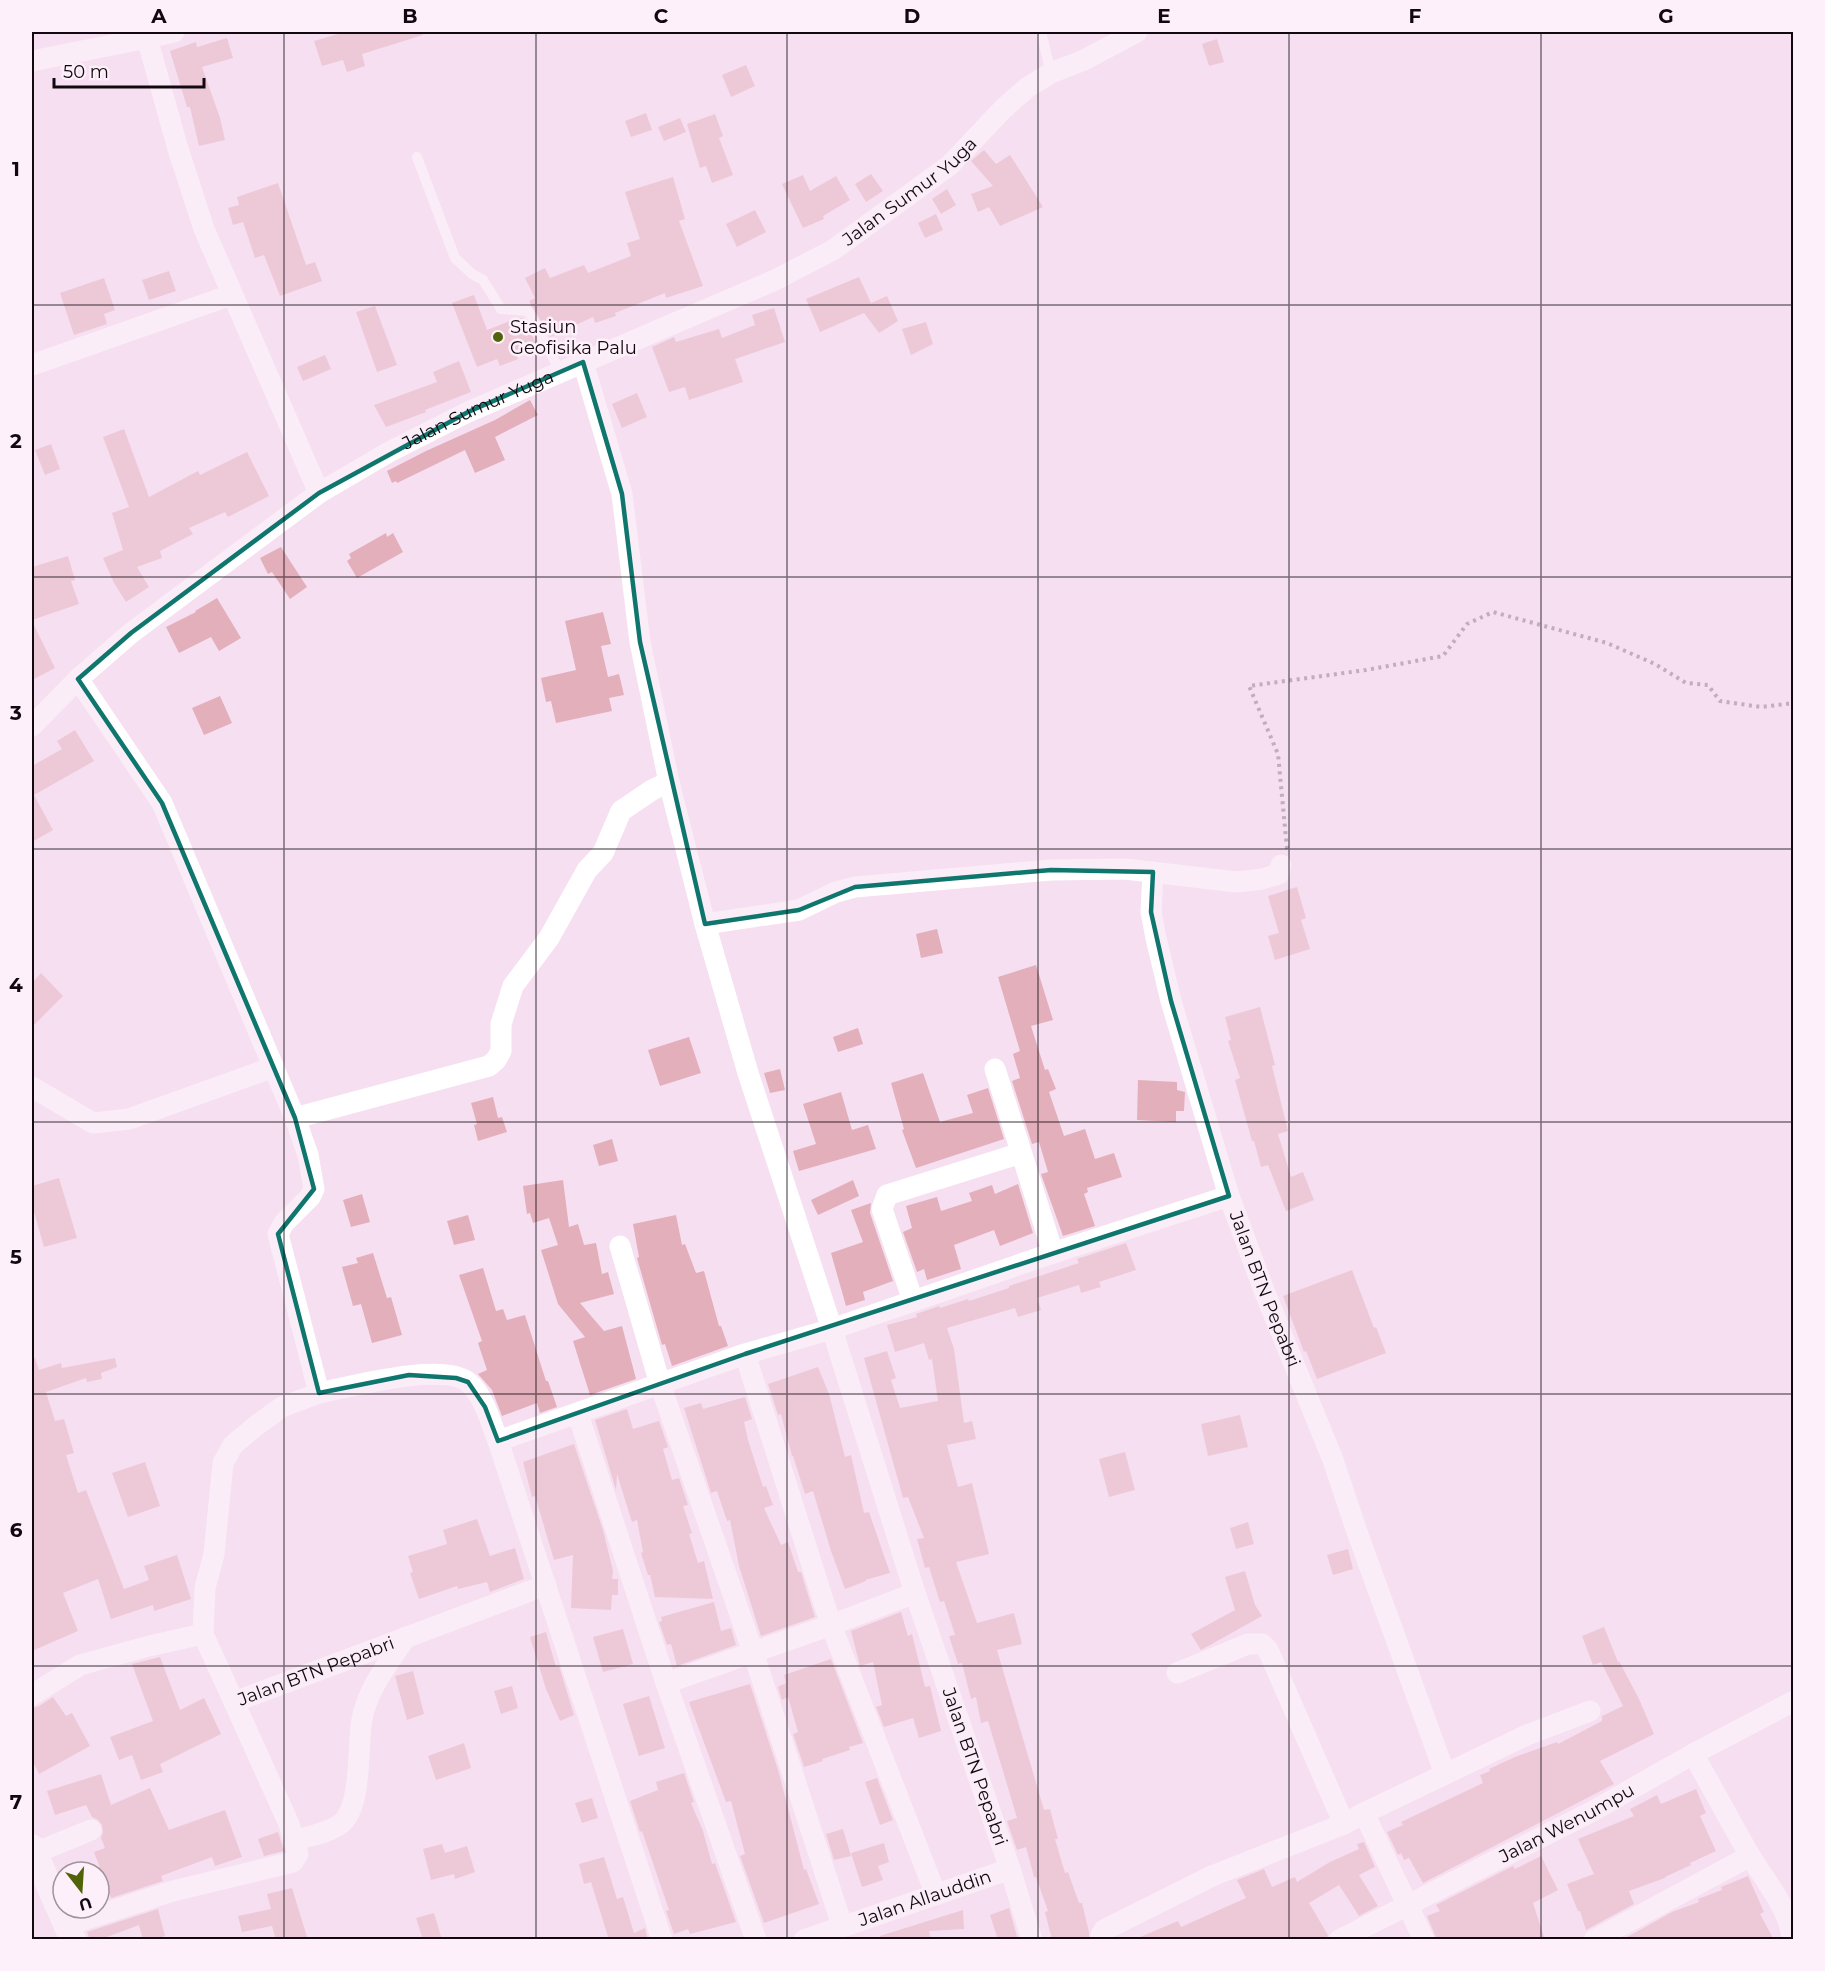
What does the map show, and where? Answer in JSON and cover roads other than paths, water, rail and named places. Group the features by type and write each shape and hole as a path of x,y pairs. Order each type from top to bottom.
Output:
{"street":[{"path":"32,61 134,37 174,32"},
{"name":"Jalan Sumur Yuga","path":"32,726 78,679 131,633 319,493 388,452 468,412 775,280 833,250 950,165 1004,108 1028,87 1051,73 1084,60 1137,32"},
{"path":"134,37 231,296 319,493"},
{"path":"32,365 231,296"},
{"path":"583,362 622,494 635,609 669,782 705,924 748,1073 832,1329"},
{"path":"78,679 162,803 274,1067 308,1155 314,1189 310,1197 284,1223 278,1234 319,1393"},
{"path":"295,1118 489,1066 496,1060 501,1051 501,1024 513,986 549,938 587,870 603,853 621,811 652,790 669,782"},
{"path":"705,924 799,910 836,892 855,887 1009,872 1125,869 1236,882 1262,879 1279,874 1281,865"},
{"path":"1154,872 1151,912 1156,938 1171,1001 1229,1197"},
{"path":"32,1088 93,1123 129,1119 274,1067"},
{"path":"995,1069 1053,1253"},
{"path":"913,1301 882,1209 887,1195 1021,1153"},
{"name":"Jalan BTN Pepabri","path":"498,1441 744,1354 832,1329 1053,1253 1229,1197 1333,1460 1445,1774"},
{"path":"620,1246 660,1384 753,1652 842,1925"},
{"name":"Jalan BTN Pepabri","path":"832,1329 915,1593 1010,1869 1032,1940"},
{"path":"744,1354 831,1625 936,1895"},
{"path":"234,1702 203,1634 205,1588 215,1544 223,1463 233,1445 282,1407 319,1393 409,1375 444,1375 468,1382 485,1407 498,1441 662,1940"},
{"path":"578,1413 666,1683 756,1940"},
{"name":"Jalan BTN Pepabri","path":"295,1840 234,1702 546,1585"},
{"path":"666,1683 915,1593"},
{"path":"32,1695 80,1665 203,1634"},
{"path":"91,1830 34,1856 70,1932 173,1891 293,1862 298,1854 295,1840 322,1833 341,1824 352,1806 358,1780 362,1717 378,1678 406,1637"},
{"path":"1177,1673 1248,1644 1262,1644 1268,1650 1344,1824"},
{"name":"Jalan Wenumpu","path":"1339,1940 1593,1811 1693,1754 1794,1701"},
{"path":"1102,1940 1101,1935 1104,1930 1212,1876 1344,1824 1364,1812 1527,1736 1590,1711"},
{"path":"1693,1754 1750,1856 1767,1881 1791,1928 1792,1940"},
{"path":"1364,1812 1424,1940"},
{"path":"1594,1940 1750,1856"},
{"name":"Jalan Allauddin","path":"804,1940 1010,1869"}],"lane":[{"path":"1041,32 1051,73"},
{"path":"417,157 455,258 472,274 483,280 501,309 528,311 560,371"}],"place":[{"name":"Stasiun Geofisika Palu","path":"498,337"}]}
